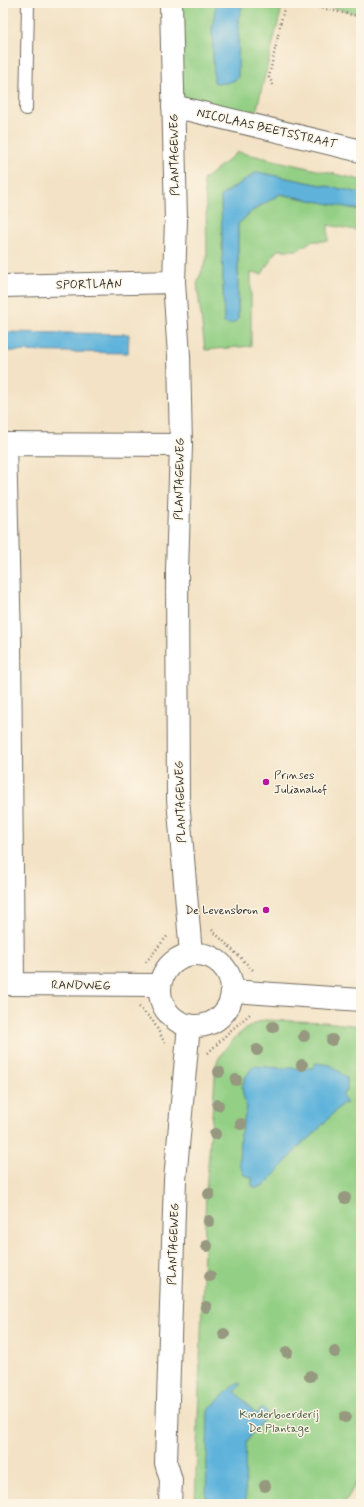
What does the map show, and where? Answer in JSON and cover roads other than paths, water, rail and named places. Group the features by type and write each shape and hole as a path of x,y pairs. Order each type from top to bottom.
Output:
{"street":[{"name":"PLANTAGEWEG","path":"171,3 176,220 174,282 179,356 181,445 177,570 178,799 191,954"},
{"name":"NICOLAAS BEETSSTRAAT","path":"173,106 361,151"},
{"name":"SPORTLAAN","path":"3,286 174,282"},
{"path":"8,984 8,788 4,444 181,445"},
{"path":"191,954 203,954 220,963 231,978 232,991 228,1007 216,1020 201,1025 189,1025 177,1020 167,1011 161,999 160,985 162,978 170,964 176,959 191,954"},
{"name":"RANDWEG","path":"8,984 160,985"},
{"path":"232,991 361,1000"},
{"name":"PLANTAGEWEG","path":"170,1504 171,1480 166,1463 175,1180 189,1025"},
{"name":"PLANTAGEWEG","path":"154,1504 159,1479 166,1463"}],"lane":[{"path":"26,109 28,3"}],"water":[{"path":"216,3 243,3 239,17 238,78 223,83 214,82 212,29"},
{"path":"257,172 361,193 361,210 280,194 252,211 238,224 238,320 231,324 224,323 221,196"},
{"path":"3,332 129,334 128,353 3,351"},
{"path":"315,1063 331,1065 347,1078 347,1091 343,1093 343,1098 347,1103 343,1103 308,1140 306,1139 266,1184 257,1188 252,1186 252,1178 244,1175 239,1164 240,1135 247,1108 242,1087 245,1078 253,1066 313,1068"},
{"path":"235,1384 241,1384 235,1391 256,1414 262,1408 267,1413 264,1420 247,1441 245,1462 246,1504 206,1504 208,1410"}],"place":[{"name":"Prinses Julianahof","path":"266,782"},
{"name":"De Levensbron","path":"266,910"}],"park label":[{"name":"Kinderboerderij De Plantage","path":"279,1421"}]}
